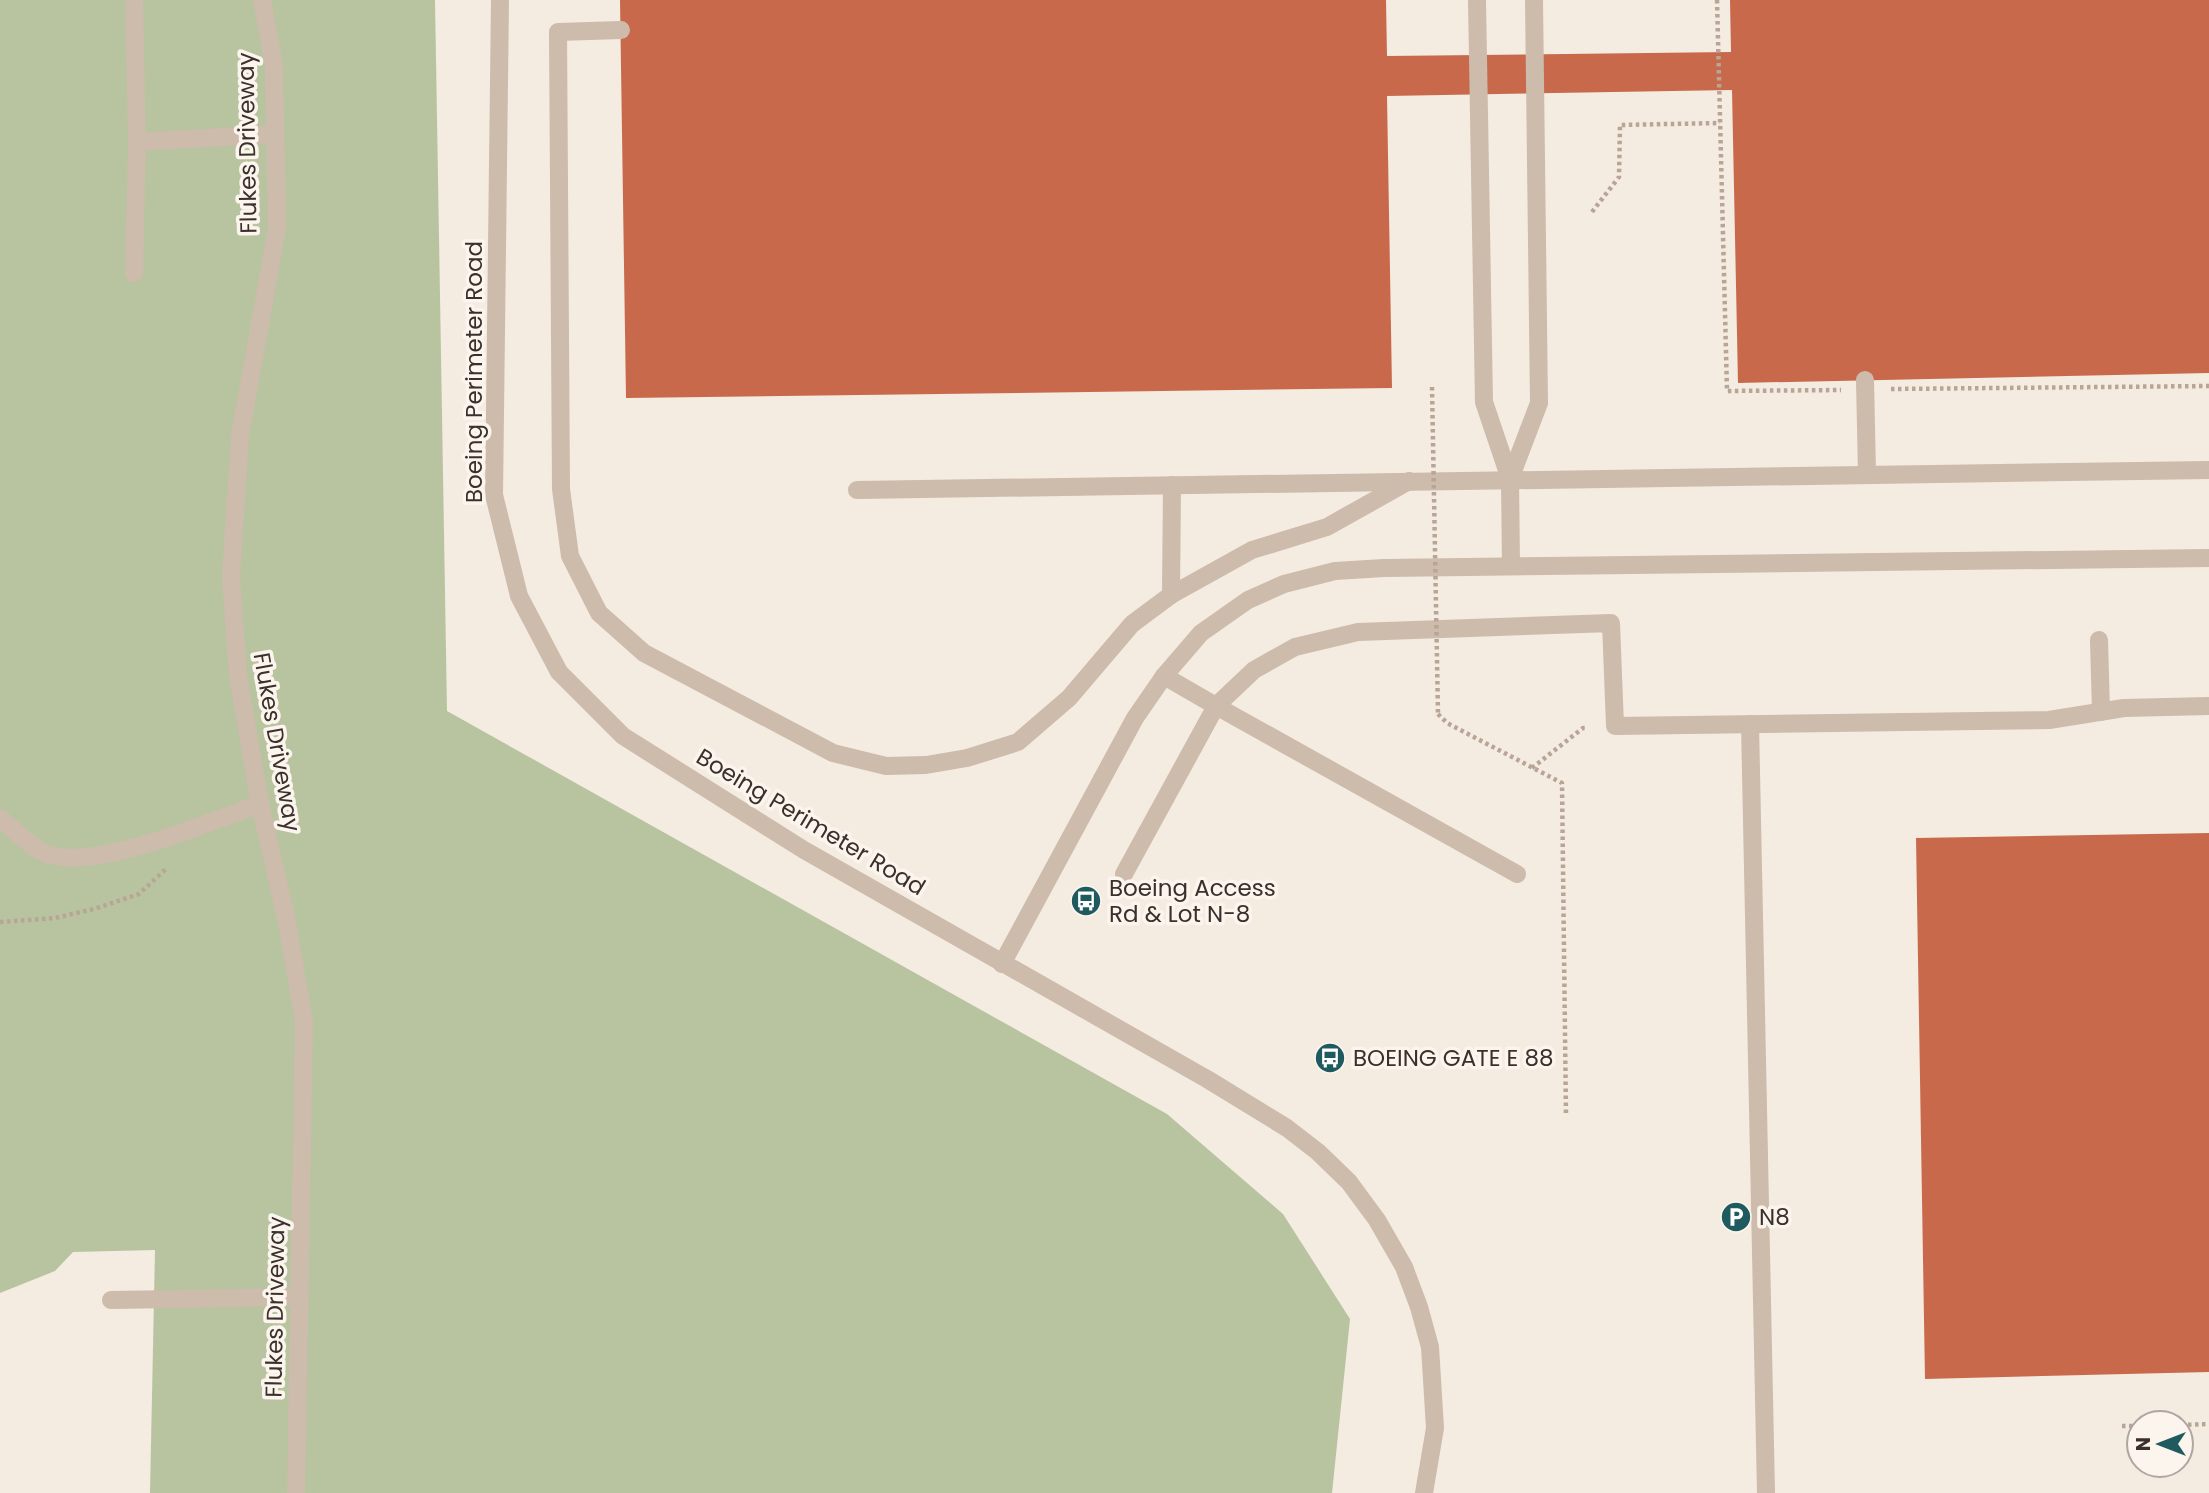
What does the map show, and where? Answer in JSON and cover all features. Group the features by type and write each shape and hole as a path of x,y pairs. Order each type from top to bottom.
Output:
{"street":[{"path":"134,0 137,142 134,273"},
{"name":"Flukes Driveway","path":"262,0 274,66 276,228 240,436 231,576 238,676 260,804 288,922 304,1022 296,1493"},
{"name":"Boeing Perimeter Road","path":"500,0 494,495 519,596 559,673 623,736 804,850 1207,1079 1287,1128 1318,1152 1349,1182 1377,1220 1404,1267 1419,1307 1430,1347 1435,1427 1424,1493"},
{"path":"1477,0 1484,402 1510,479 1511,566"},
{"path":"1510,479 1539,403 1534,0"},
{"path":"621,30 558,33 561,489 570,556 599,613 644,653 832,753 886,766 926,765 967,758 1018,742 1069,698 1132,624 1171,595 1252,550 1327,527 1409,481"},
{"path":"137,142 275,134"},
{"path":"1865,386 1867,474"},
{"path":"857,490 2209,470"},
{"path":"1171,595 1172,485"},
{"path":"1002,964 1135,718 1164,676 1201,633 1248,600 1284,584 1335,571 1511,566 2209,558"},
{"path":"1124,874 1216,706 1254,670 1295,647 1358,632 1611,623 1615,726 2049,720 2124,708 2209,706"},
{"path":"2099,640 2101,712"},
{"path":"1164,676 1517,874"},
{"path":"1750,724 1766,1493"},
{"path":"0,818 42,852 69,858 120,853 260,804"},
{"path":"111,1300 300,1297"}],"path":[{"path":"1717,0 1727,391 1865,386 2209,386"},
{"path":"1592,212 1619,177 1620,125 1720,123"},
{"path":"1432,387 1438,714 1447,723 1562,783 1566,1116"},
{"path":"1532,768 1583,728 1615,726"},
{"path":"0,922 55,918 139,894 172,864 174,834"}],"green space":[{"path":"0,0 435,0 447,711 1167,1114 1283,1214 1350,1319 1332,1493 150,1493 155,1250 73,1252 55,1271 0,1293"}],"building":[{"path":"620,0 1386,0 1387,56 1731,52 1730,0 2209,0 2209,373 1738,383 1732,90 1387,96 1392,388 626,398"},
{"path":"2209,833 2209,1372 1925,1379 1916,838"}],"place":[{"name":"Boeing Access Rd & Lot N-8","path":"1086,901"},
{"name":"BOEING GATE E 88","path":"1330,1058"},
{"name":"N8","path":"1736,1217"}]}
